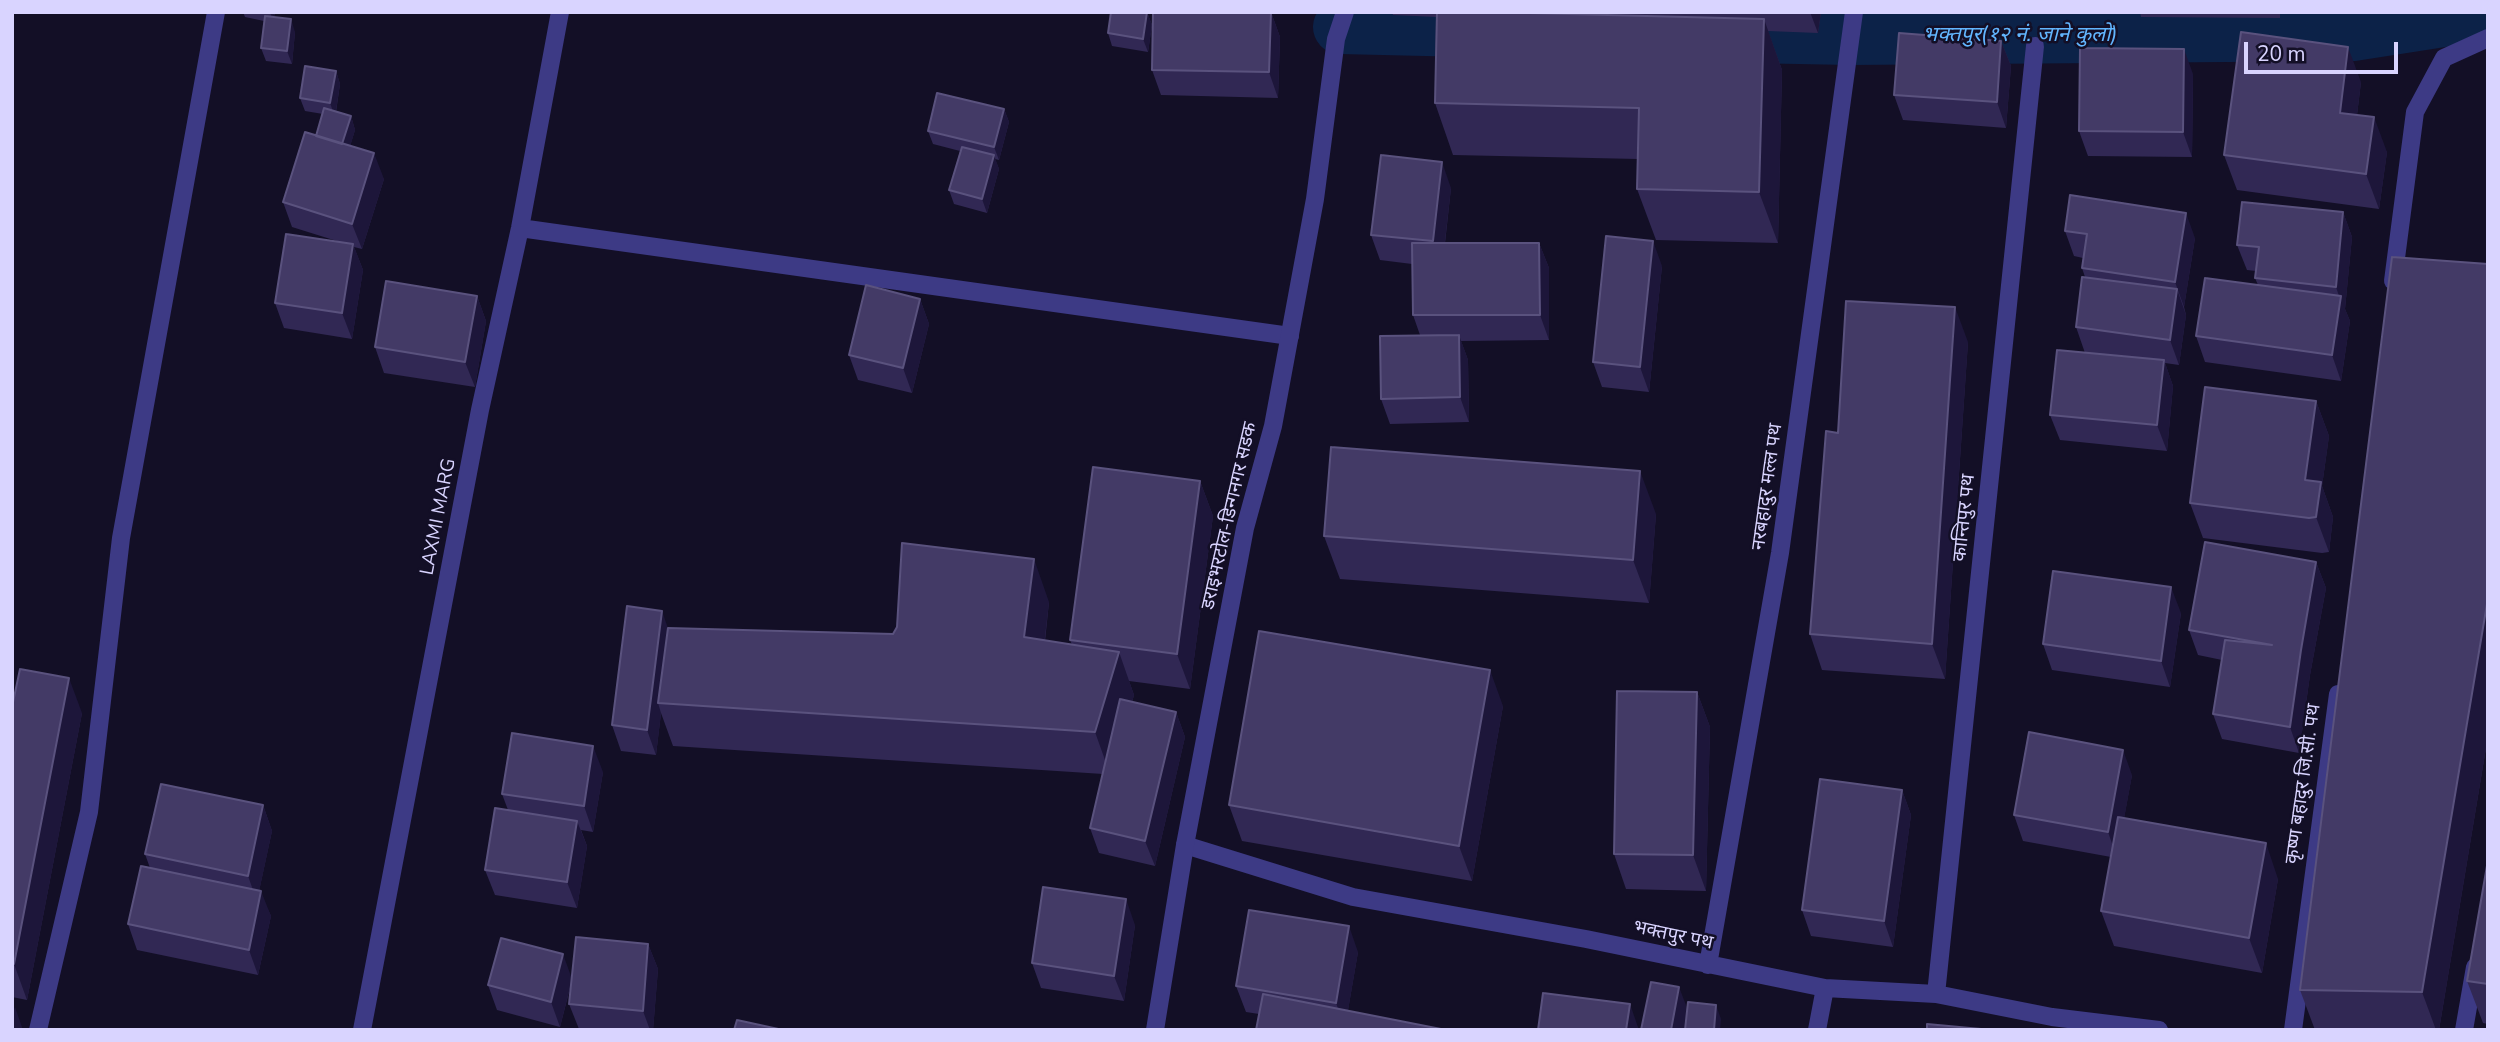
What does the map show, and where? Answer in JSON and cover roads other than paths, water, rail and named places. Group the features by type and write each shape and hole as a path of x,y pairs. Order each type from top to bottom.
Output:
{"street":[{"path":"38,1030 89,812 121,538 216,12"},
{"name":"LAXMI MARG","path":"362,1030 480,410 520,228 560,12"},
{"name":"डराइभरटोल-डिन्गनगर सडक","path":"1155,1030 1185,845 1245,528 1273,426 1290,336 1315,199 1336,39 1345,12"},
{"name":"नरबहादुर मल्ल पथ","path":"1709,965 1780,553 1854,12"},
{"path":"2390,304 2415,112 2444,58 2488,38"},
{"name":"कान्तिपुर पथ","path":"1936,994 2035,46"},
{"path":"520,228 1290,336"},
{"name":"कृष्ण बहादुर जि.सी. पथ","path":"2293,1030 2340,674"},
{"name":"भक्तपुर पथ","path":"1185,845 1353,897 1586,939 1825,988 1936,994 2052,1017 2159,1030"},
{"path":"2465,1030 2477,952"},
{"path":"1817,1030 1825,988"}],"waterway":[{"name":"भक्तपुर(१२ नं. जाने कुलो)","path":"1695,35 1850,38 2353,34 2488,13"},
{"name":"भक्तपुर(१२ नं. जाने कुलो)","path":"1340,27 1511,31"}]}
